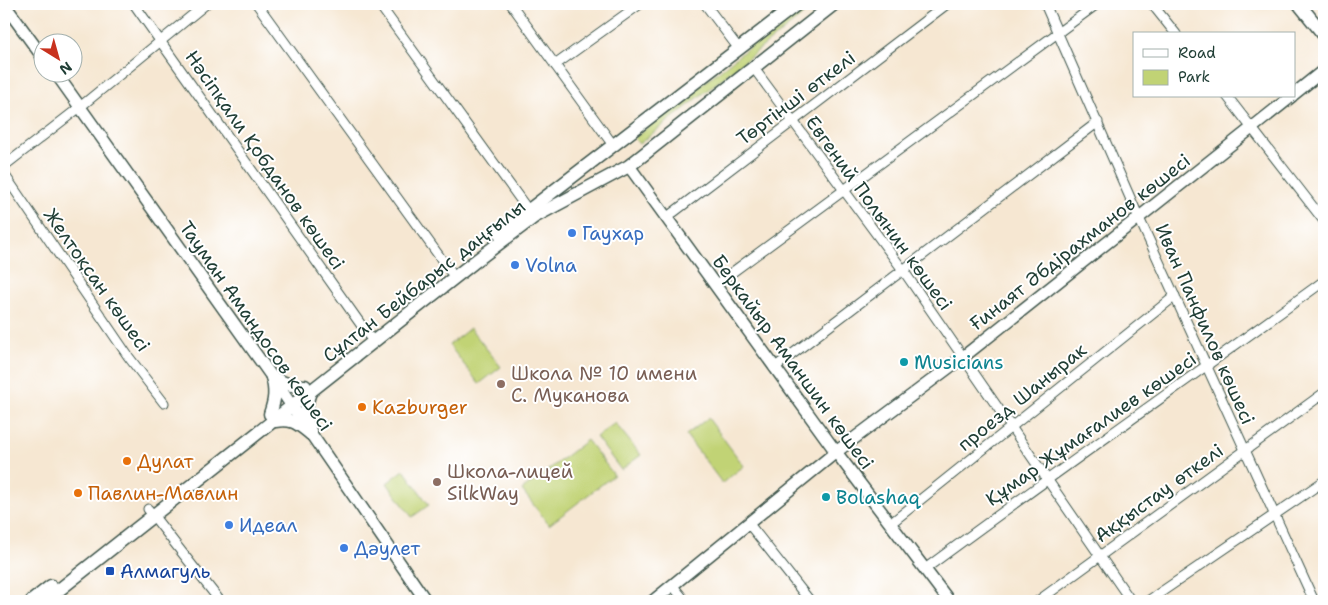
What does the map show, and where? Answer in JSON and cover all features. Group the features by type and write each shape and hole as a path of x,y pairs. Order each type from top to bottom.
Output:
{"main road":[{"name":"Сұлтан Бейбарыс даңғылы","path":"32,601 48,598 150,513 290,403 369,336 528,210 797,4"},
{"name":"Сұлтан Бейбарыс даңғылы","path":"307,389 534,218 629,166 834,4"},
{"path":"1299,4 1324,35"},
{"path":"594,161 596,168 602,176 608,177"},
{"path":"272,377 284,384 307,389 305,416 312,434"},
{"path":"272,377 276,391 272,417 296,422 312,434"}],"street":[{"path":"4,4 32,42"},
{"name":"Нәсіпқали Қобданов көшесі","path":"134,4 369,336"},
{"path":"4,166 162,42 206,4"},
{"path":"257,4 450,272"},
{"path":"379,4 528,210"},
{"path":"511,4 613,145"},
{"path":"555,65 640,4"},
{"path":"705,4 739,49"},
{"name":"Төртінші өткелі","path":"666,218 946,4"},
{"name":"Иван Панфилов көшесі","path":"1045,4 1139,218 1314,601"},
{"path":"715,286 1097,4"},
{"path":"1152,4 1174,32"},
{"name":"Евгений Полынин көшесі","path":"753,68 903,270 1131,601"},
{"name":"Ғинаят Әбдірахманов көшесі","path":"1296,93 1324,70"},
{"name":"Тауман Амандосов көшесі","path":"62,82 312,434 426,601"},
{"path":"1228,98 1324,221"},
{"name":"Ғинаят Әбдірахманов көшесі","path":"654,601 836,452 963,357 1289,98"},
{"path":"774,368 1098,122"},
{"name":"Беркайыр Аманшин көшесі","path":"629,166 774,368 949,601"},
{"name":"Желтоқсан көшесі","path":"4,174 128,356 164,403"},
{"name":"Құмар Жұмағалиев көшесі","path":"926,569 1047,479 1207,367 1324,281"},
{"name":"проезд Шанырак","path":"890,524 1175,296"},
{"name":"Аққыстау өткелі","path":"1038,601 1324,393"},
{"path":"1148,601 1324,481"},
{"path":"150,513 220,601"},
{"path":"749,524 810,601"},
{"path":"673,586 685,601"}],"green space":[{"path":"804,4 817,4 639,144 634,138"},
{"path":"470,328 501,367 479,384 449,345"},
{"path":"708,418 744,466 722,483 686,435"},
{"path":"615,423 641,455 621,470 596,437"},
{"path":"587,440 614,475 549,525 522,490"},
{"path":"404,470 429,505 412,517 387,483"}],"place":[{"name":"Гаухар","path":"572,233"},
{"name":"Volna","path":"515,265"},
{"name":"Musicians","path":"904,362"},
{"name":"Школа № 10 имени С. Муканова","path":"501,384"},
{"name":"Kazburger","path":"362,407"},
{"name":"Дулат","path":"127,461"},
{"name":"Школа-лицей SilkWay","path":"437,482"},
{"name":"Павлин-Мавлин","path":"78,493"},
{"name":"Bolashaq","path":"826,497"},
{"name":"Идеал","path":"229,525"},
{"name":"Дәулет","path":"344,548"},
{"name":"Алмагуль","path":"110,571"}]}
